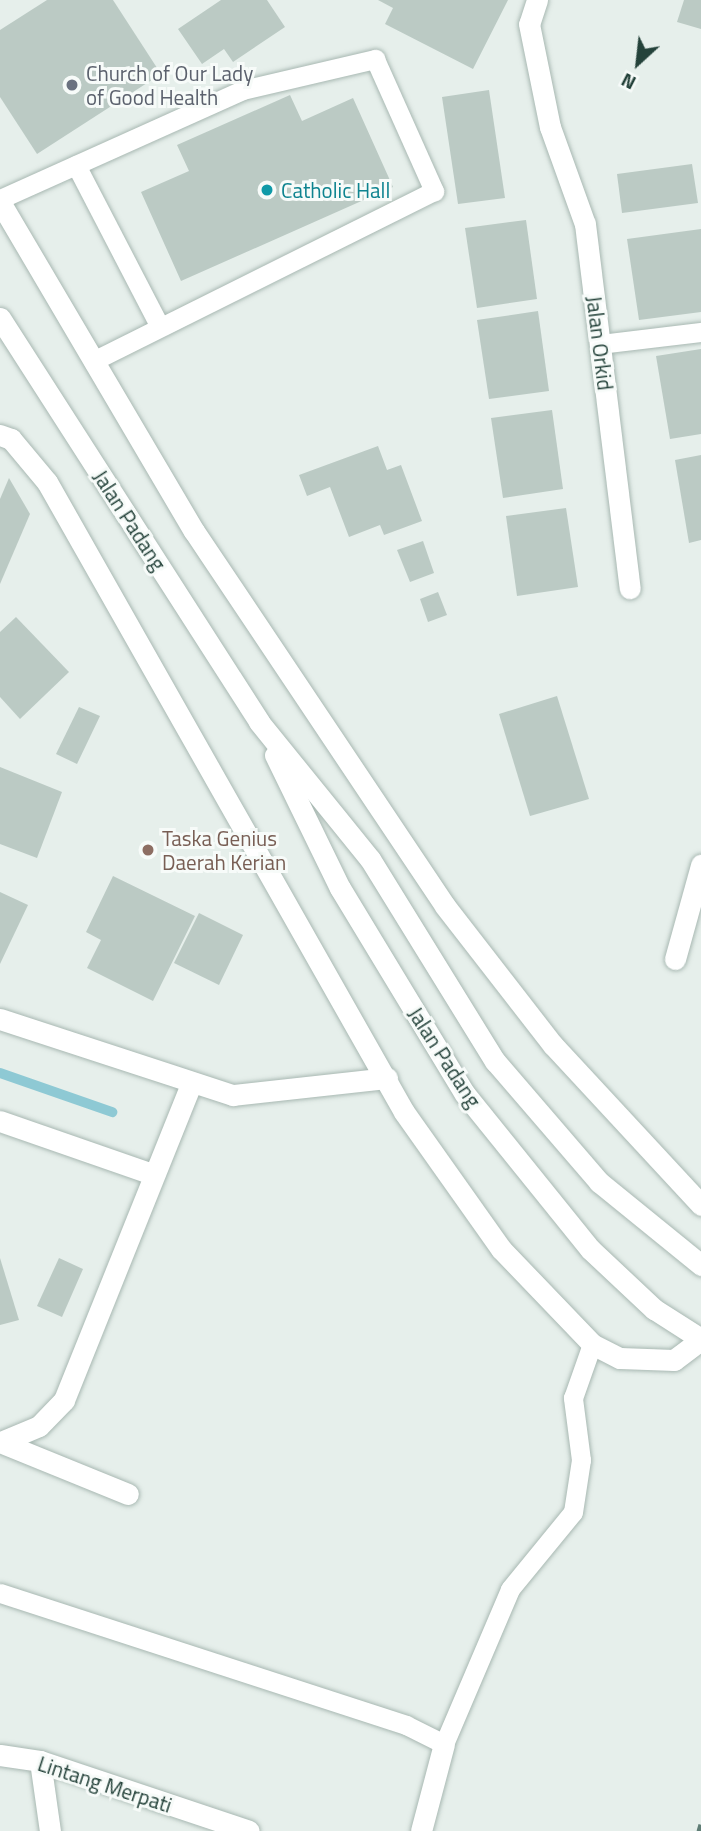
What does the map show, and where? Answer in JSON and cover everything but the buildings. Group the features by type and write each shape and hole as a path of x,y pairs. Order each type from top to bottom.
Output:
{"street":[{"name":"Jalan Orkid","path":"537,0 529,24 545,103 585,224 630,589"},
{"path":"0,201 194,531 444,906 553,1045 701,1205"},
{"name":"Jalan Padang","path":"0,318 259,722 370,859 495,1061 598,1182 701,1265"},
{"path":"6,437 47,482 387,1078 501,1249 592,1344 620,1358 651,1362 674,1360 701,1340"},
{"name":"Jalan Padang","path":"259,722 340,888 465,1094 590,1249 654,1308 701,1340"},
{"path":"675,959 700,872"},
{"path":"0,1019 191,1084 233,1095 387,1078"},
{"path":"0,1442 39,1426 64,1400 152,1174 191,1084"},
{"path":"0,1121 152,1174"},
{"path":"0,1442 128,1494"},
{"path":"421,1831 444,1744"},
{"name":"Lintang Merpati","path":"0,1755 40,1761 249,1831"},
{"path":"40,1761 50,1831"}],"lane":[{"path":"0,201 242,90 375,59 434,191 159,325 93,361"},
{"path":"76,165 159,325"},
{"path":"600,344 701,332"},
{"path":"0,1593 406,1725 444,1744 510,1589 573,1512 581,1460 573,1398 592,1344"}],"waterway":[{"path":"0,1073 112,1112"}],"railway":[{"path":"699,1831 701,1824"}],"place":[{"name":"Church of Our Lady of Good Health","path":"72,85"},
{"name":"Catholic Hall","path":"267,190"},
{"name":"Taska Genius Daerah Kerian","path":"148,850"}]}
